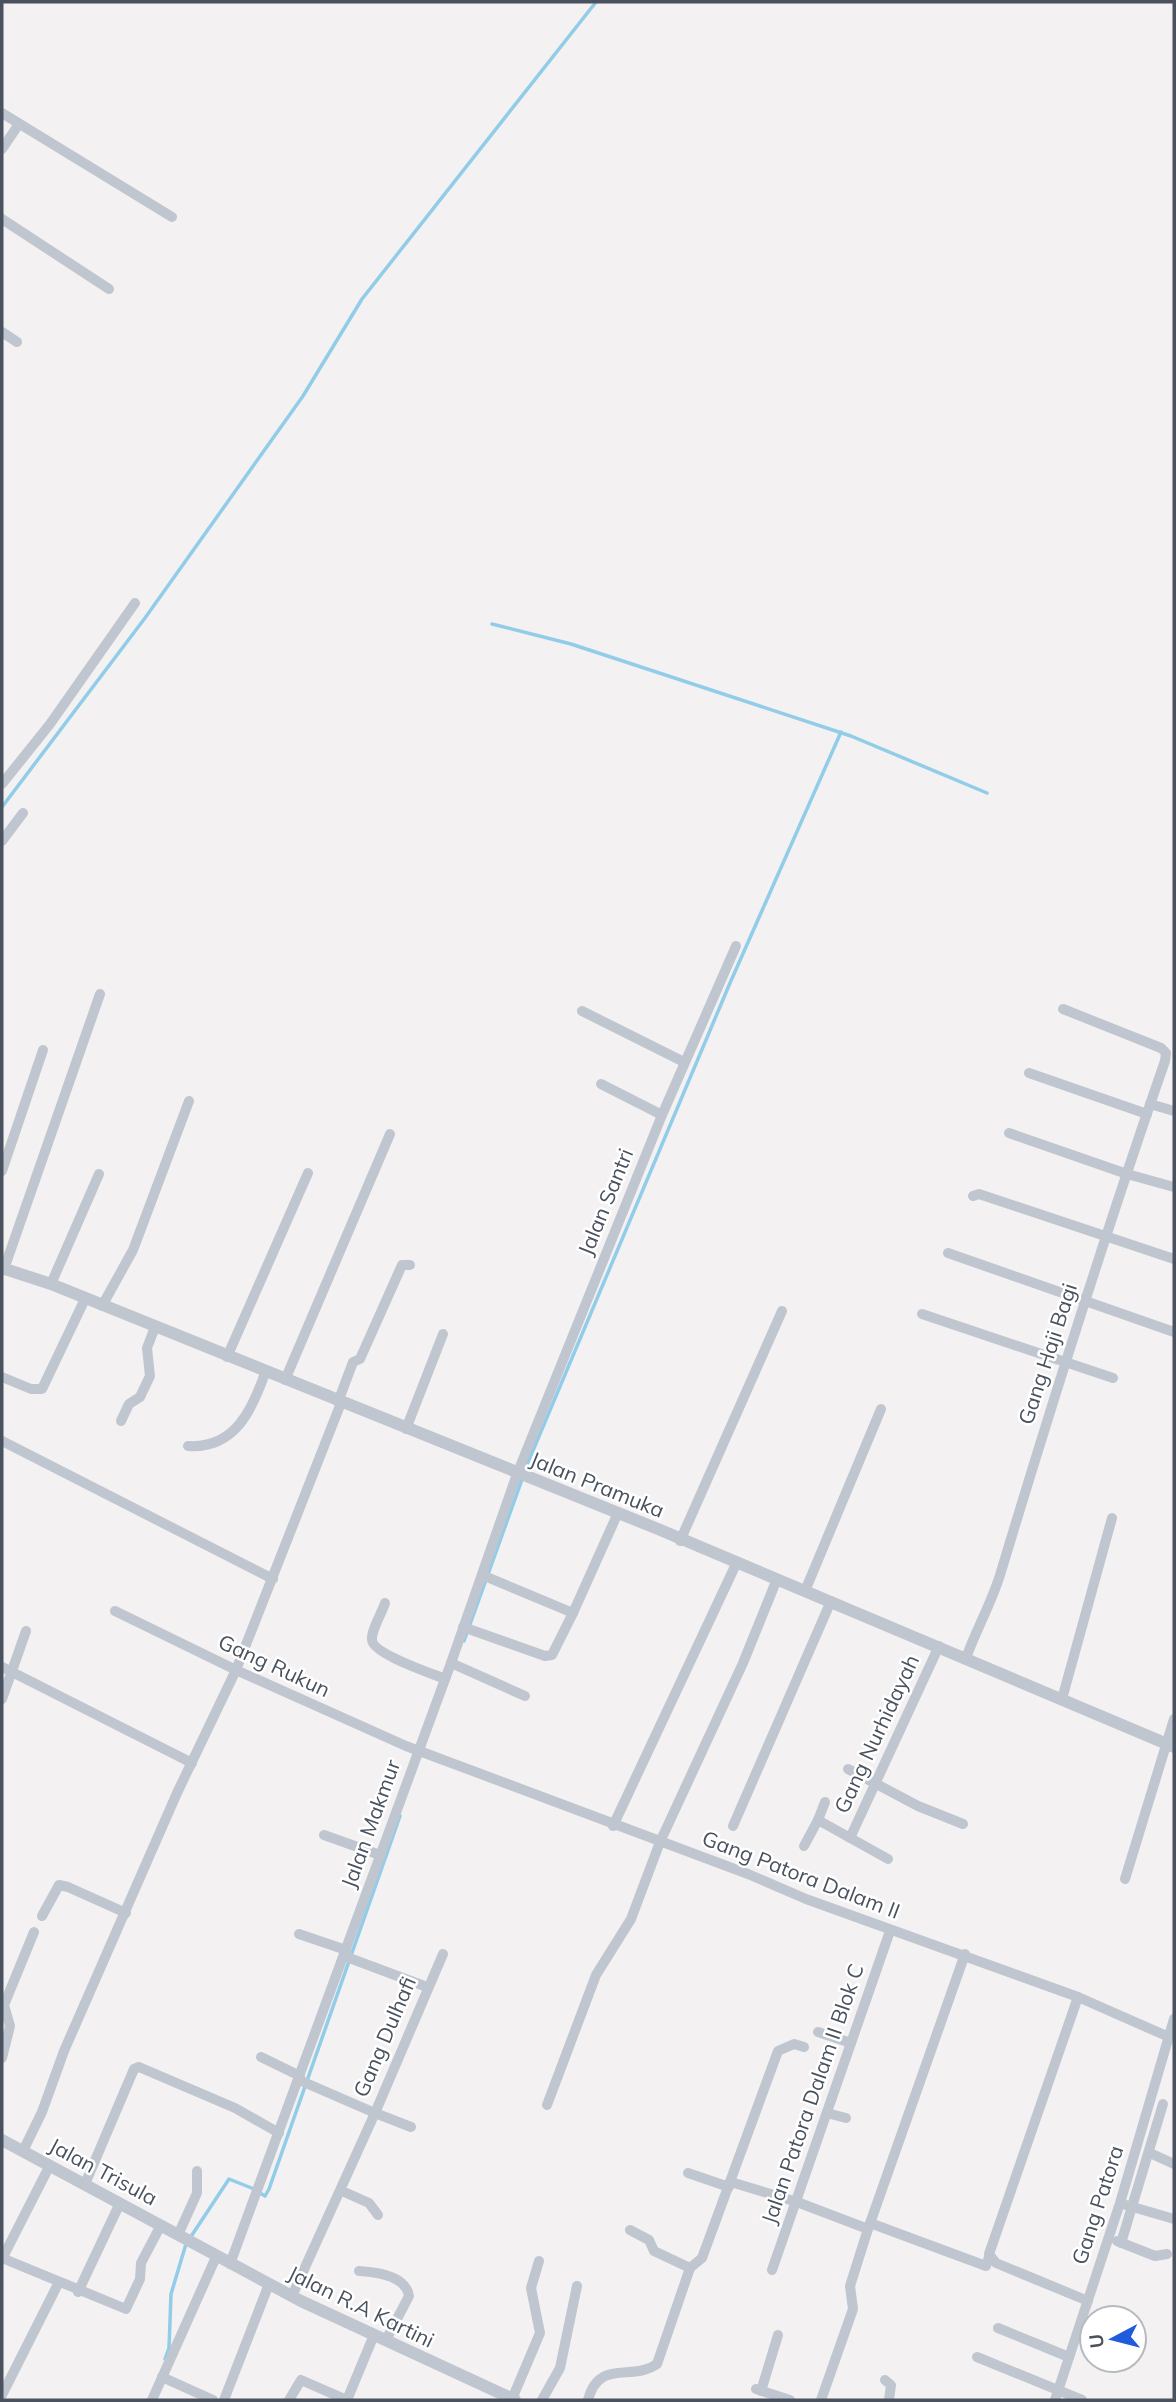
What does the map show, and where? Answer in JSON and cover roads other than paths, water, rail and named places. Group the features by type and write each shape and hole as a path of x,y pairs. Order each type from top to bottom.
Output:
{"street":[{"path":"2,113 172,217"},
{"path":"2,149 19,124"},
{"path":"2,219 109,289"},
{"path":"2,332 17,342"},
{"path":"2,783 50,724 135,603"},
{"path":"2,841 23,813"},
{"name":"Jalan Santri","path":"517,1474 662,1115 736,946"},
{"path":"3,1268 100,994"},
{"name":"Gang Haji Bagi","path":"966,1658 1000,1575 1008,1540 1065,1363 1166,1061 1166,1053 1161,1048 1063,1009"},
{"path":"582,1012 684,1062"},
{"path":"2,1171 43,1050"},
{"path":"1029,1073 1149,1109 1174,1111"},
{"path":"601,1084 662,1115"},
{"path":"102,1306 132,1250 189,1101"},
{"path":"1009,1133 1127,1174 1174,1187"},
{"path":"285,1380 390,1134"},
{"path":"227,1357 308,1173"},
{"path":"51,1284 99,1174"},
{"path":"973,1196 979,1194 1174,1259"},
{"path":"948,1253 1174,1332"},
{"path":"23,2151 43,2112 64,2051 125,1913 236,1670 273,1579 353,1362 360,1359 402,1265 410,1265"},
{"name":"Jalan Pramuka","path":"3,1268 51,1284 339,1403 737,1562 1171,1745"},
{"path":"2,1377 31,1389 41,1389 85,1299"},
{"path":"680,1541 782,1311"},
{"path":"922,1314 1113,1378"},
{"path":"121,1421 129,1404 140,1397 150,1376 147,1348 155,1327"},
{"path":"406,1429 443,1334"},
{"path":"188,1446 205,1447 217,1444 238,1427 259,1392 265,1373"},
{"path":"805,1591 881,1409"},
{"path":"2,1441 273,1579"},
{"name":"Jalan Makmur","path":"230,2264 279,2133 304,2081 380,1855 423,1752 445,1679 454,1665 486,1576 517,1474"},
{"path":"467,1629 545,1656 552,1655 559,1645 617,1515"},
{"path":"1062,1699 1112,1518"},
{"path":"613,1826 737,1562"},
{"path":"486,1576 573,1613"},
{"path":"547,2105 596,1975 631,1919 660,1842 743,1663 777,1579"},
{"path":"733,1826 831,1601"},
{"path":"386,1604 372,1639 373,1645 383,1653 445,1679"},
{"name":"Gang Rukun","path":"115,1611 236,1670 423,1752"},
{"path":"2,1699 7,1669 26,1631"},
{"name":"Gang Nurhidayah","path":"850,1838 939,1646"},
{"path":"454,1665 525,1696"},
{"path":"7,1669 192,1763"},
{"path":"1125,1879 1171,1745 1174,1719"},
{"name":"Gang Patora Dalam II","path":"423,1752 890,1931 965,1954 1078,1997 1170,2042"},
{"path":"848,1769 918,1806 963,1824"},
{"path":"804,1846 825,1802"},
{"path":"818,1820 888,1859"},
{"path":"324,1835 380,1855"},
{"path":"42,1916 58,1885 68,1886 125,1913"},
{"name":"Jalan Patora Dalam II Blok C","path":"772,2270 890,1931"},
{"path":"2,2058 10,2026 4,2005 34,1932"},
{"path":"299,1934 427,1987"},
{"name":"Gang Dulhafi","path":"261,2057 304,2081 375,2113 443,1954"},
{"path":"821,2400 852,2304 850,2286 869,2226 965,1954"},
{"path":"688,2173 797,2202 986,2266 1078,1997"},
{"name":"Gang Patora","path":"1059,2390 1170,2042 1174,2019"},
{"path":"818,2032 851,2043"},
{"path":"588,2400 592,2386 600,2378 657,2364 694,2264 730,2185 778,2051 794,2045 804,2047"},
{"path":"85,2184 134,2069 144,2067 234,2108 279,2133"},
{"path":"1121,2243 1163,2104"},
{"path":"292,2297 375,2113 411,2127"},
{"path":"827,2113 846,2118"},
{"path":"1141,2132 1154,2134"},
{"name":"Jalan Trisula","path":"2,2140 185,2239"},
{"path":"1134,2155 1149,2156 1174,2164"},
{"path":"50,2165 2,2258 122,2309 130,2307 140,2279 141,2263 161,2225"},
{"path":"185,2239 197,2193 197,2171"},
{"path":"342,2191 369,2203 378,2215"},
{"path":"78,2291 120,2203"},
{"path":"1120,2203 1174,2219"},
{"path":"631,2230 651,2246 694,2264"},
{"path":"1109,2238 1155,2256 1167,2254"},
{"name":"Jalan R.A Kartini","path":"185,2239 292,2297 507,2398"},
{"path":"152,2400 216,2257"},
{"path":"989,2257 996,2263 1088,2301"},
{"path":"507,2398 540,2333 530,2273 539,2261"},
{"path":"289,2400 301,2380 347,2400 380,2338 409,2296 404,2284 377,2272 359,2271"},
{"path":"2,2395 58,2284"},
{"path":"224,2400 268,2284"},
{"path":"542,2400 548,2385 560,2368 577,2286"},
{"path":"998,2328 1069,2357"},
{"path":"778,2335 758,2390 790,2400"},
{"path":"977,2357 1082,2400"},
{"path":"162,2377 213,2400"},
{"path":"885,2380 891,2385 889,2400"},
{"path":"1059,2390 1074,2383"}],"waterway":[{"path":"2,807 145,618 303,396 362,299 596,2"},
{"path":"492,624 571,644 851,736 987,793"},
{"path":"464,1641 529,1460 730,983 841,732"},
{"path":"260,2193 265,2196 269,2189 400,1816"},
{"path":"190,2238 229,2179 254,2189"},
{"path":"165,2359 169,2348 171,2294 186,2244"}]}
